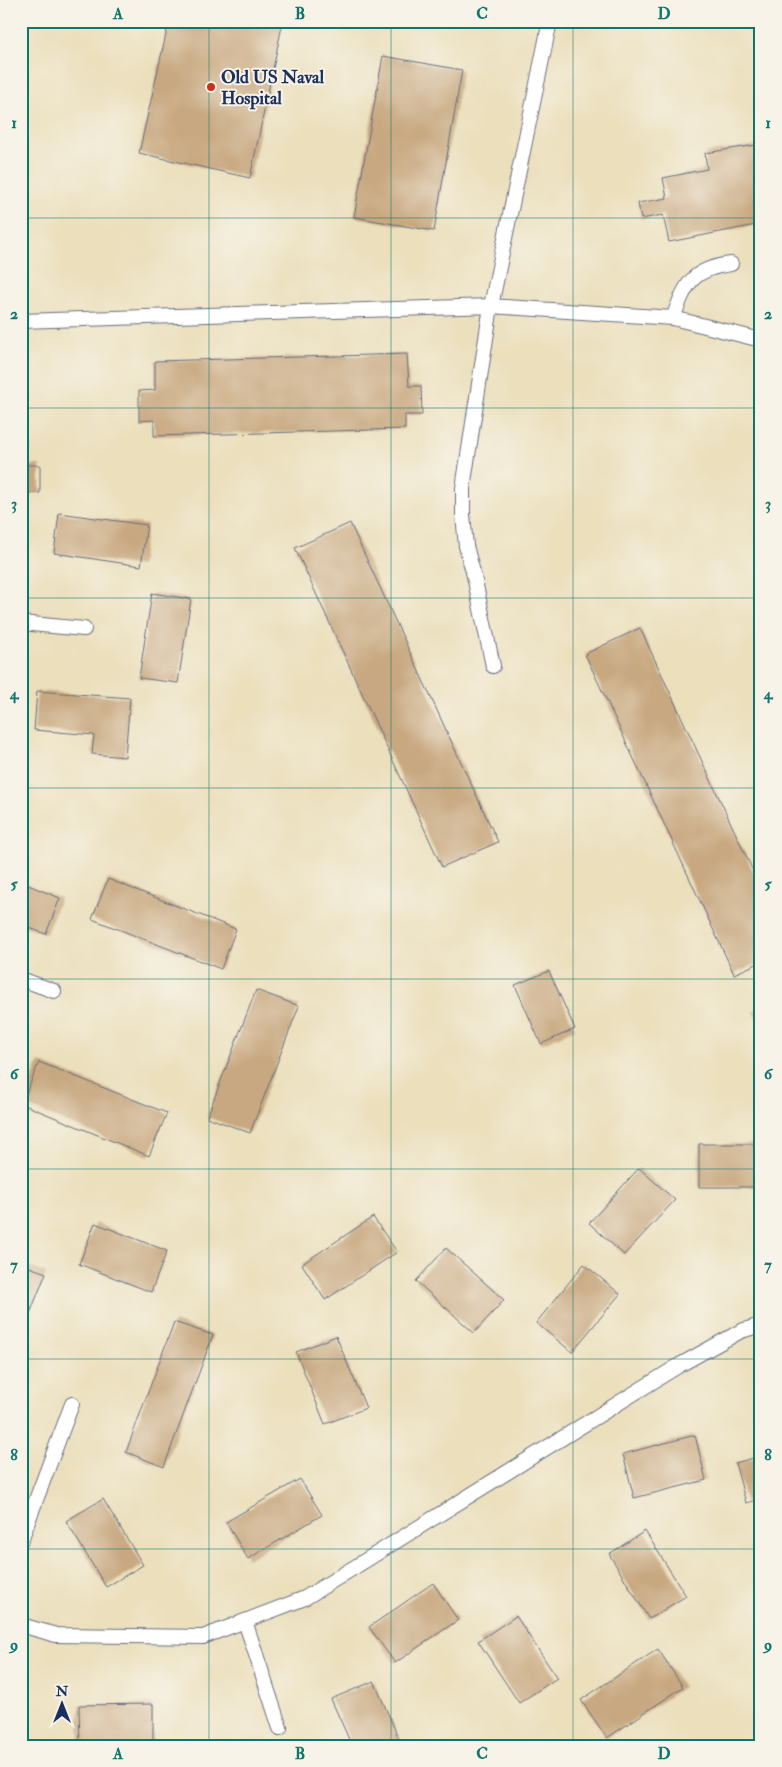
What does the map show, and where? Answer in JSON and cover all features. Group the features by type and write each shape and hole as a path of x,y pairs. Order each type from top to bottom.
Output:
{"lane":[{"path":"493,666 466,546 463,488 491,306 550,21"},
{"path":"673,318 684,289 696,274 716,266 731,264"},
{"path":"21,321 491,306 673,318 761,340"},
{"path":"21,623 84,629"},
{"path":"21,979 54,991"},
{"path":"21,1625 56,1635 203,1637 305,1598 678,1366 741,1331 761,1326"},
{"path":"21,1540 72,1404"},
{"path":"245,1621 280,1728"}],"building":[{"name":"Old US Naval Hospital","path":"169,21 283,21 250,178 139,153"},
{"path":"383,56 462,70 434,231 354,217"},
{"path":"756,145 761,178 761,224 669,242 663,215 641,219 638,203 667,198 663,178 707,169 705,153"},
{"path":"407,354 409,386 421,386 422,415 405,415 405,429 154,436 154,420 139,421 139,391 155,390 155,361"},
{"path":"21,404 25,404 26,465 40,465 40,493 21,493"},
{"path":"59,513 147,525 141,566 54,553"},
{"path":"350,523 498,842 442,867 295,548"},
{"path":"152,593 191,599 178,683 139,678"},
{"path":"640,628 761,888 761,962 734,974 585,654"},
{"path":"37,691 130,698 125,757 92,754 94,735 34,730"},
{"path":"108,879 236,929 221,969 92,919"},
{"path":"21,882 60,898 46,934 21,925"},
{"path":"549,971 575,1029 541,1044 515,985"},
{"path":"256,990 299,1006 250,1133 207,1117"},
{"path":"761,1007 761,1028 753,1011"},
{"path":"39,1062 167,1113 149,1156 22,1104"},
{"path":"699,1144 761,1144 761,1187 699,1187"},
{"path":"639,1168 675,1200 624,1255 589,1223"},
{"path":"373,1217 397,1252 325,1300 302,1264"},
{"path":"95,1223 167,1251 151,1292 79,1264"},
{"path":"446,1248 504,1300 474,1333 416,1281"},
{"path":"21,1264 46,1273 21,1336"},
{"path":"584,1264 620,1294 572,1352 536,1323"},
{"path":"174,1322 213,1335 164,1467 126,1452"},
{"path":"336,1336 366,1408 325,1424 296,1352"},
{"path":"695,1435 706,1480 634,1498 623,1454"},
{"path":"761,1456 761,1499 746,1503 735,1463"},
{"path":"300,1479 322,1515 248,1559 226,1522"},
{"path":"103,1499 143,1565 106,1587 66,1521"},
{"path":"645,1531 686,1596 649,1619 609,1554"},
{"path":"433,1583 458,1620 395,1663 369,1627"},
{"path":"516,1616 557,1678 519,1703 478,1641"},
{"path":"658,1649 683,1687 607,1738 581,1700"},
{"path":"374,1681 402,1746 352,1746 331,1699"},
{"path":"153,1704 153,1746 80,1746 79,1705"}],"place":[{"name":"Old US Naval Hospital","path":"211,87"}]}
